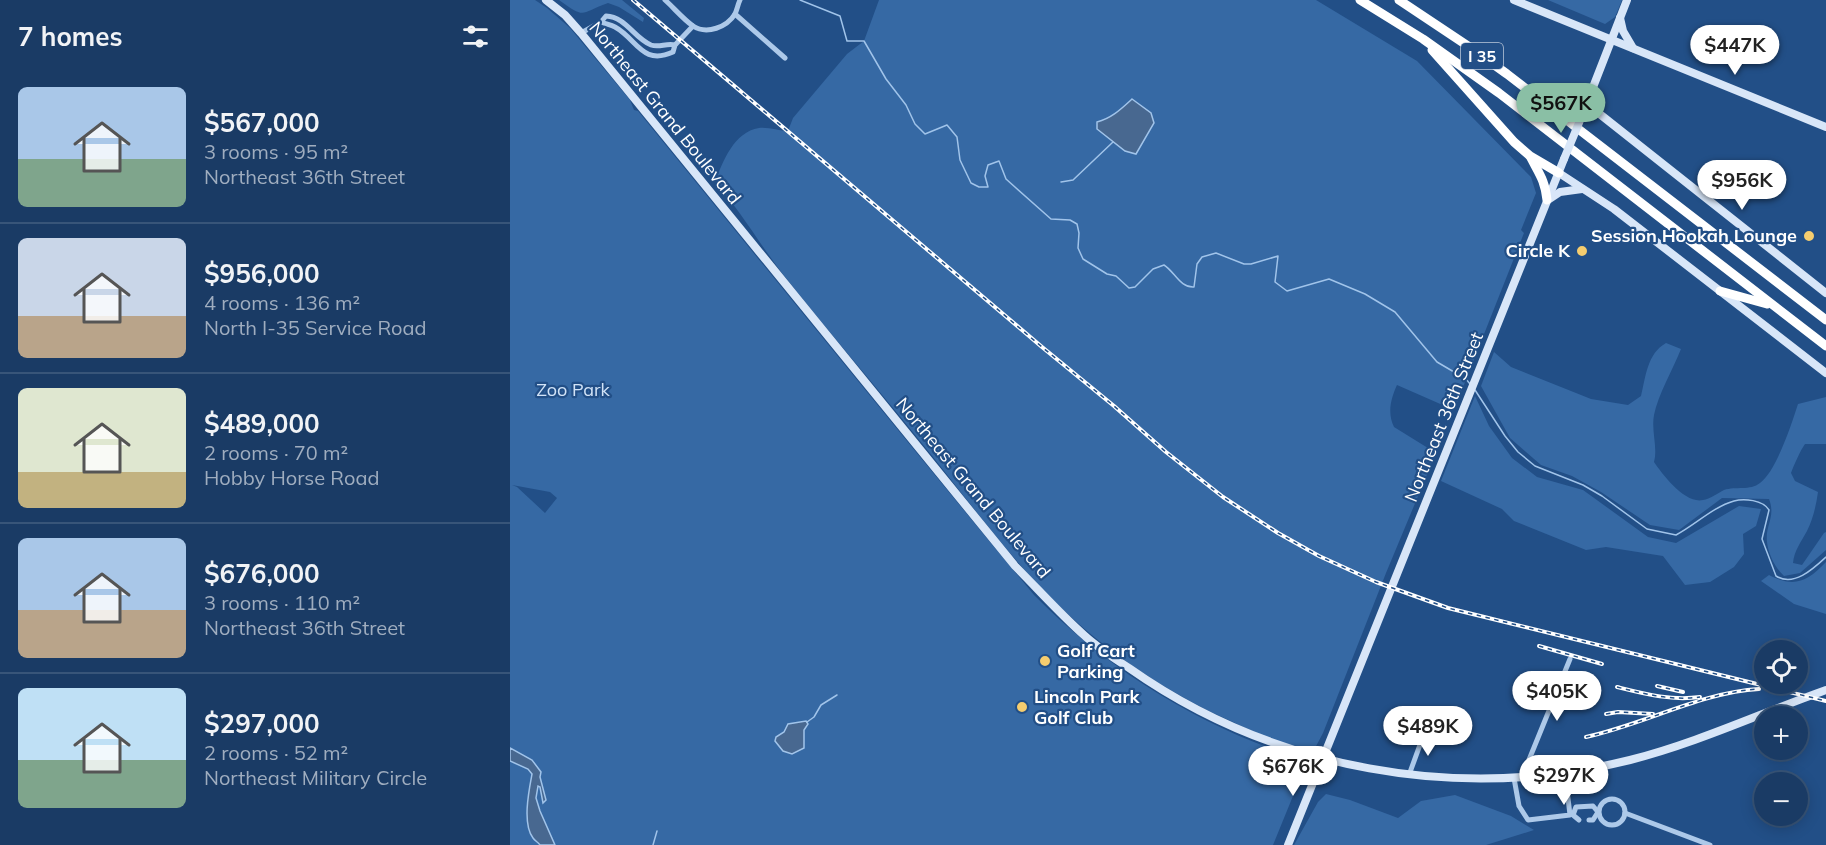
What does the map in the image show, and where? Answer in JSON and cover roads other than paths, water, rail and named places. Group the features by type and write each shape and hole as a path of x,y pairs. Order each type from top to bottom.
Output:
{"highway":[{"name":"I 35","path":"1360,0 1423,39 1553,134 1826,346"},
{"name":"I 35","path":"1399,0 1507,74 1826,320"},
{"path":"1423,39 1500,128 1530,156 1558,173"},
{"path":"1530,156 1542,176 1547,200"},
{"path":"1720,291 1773,305"}],"street":[{"name":"Northeast Grand Boulevard","path":"546,0 565,15 581,33 1015,566 1086,637 1156,688 1207,716 1290,749 1409,775 1461,778 1518,777 1565,773 1630,760 1665,750 1826,690"},
{"path":"665,0 693,26 711,30 721,27 735,14 740,0"},
{"path":"1514,0 1826,127"},
{"name":"Northeast 36th Street","path":"1288,845 1627,0"},
{"path":"735,14 785,58"},
{"path":"581,33 601,22 606,16 618,18 649,44 657,47 675,45"},
{"path":"1620,17 1623,31 1634,49"},
{"path":"613,26 618,18"},
{"path":"601,22 613,26 644,52 653,56 665,56 673,52 675,45 693,26"},
{"path":"623,34 629,28"},
{"path":"644,52 649,44"},
{"path":"1587,104 1826,293"},
{"path":"1558,173 1623,216 1826,373"},
{"path":"1547,200 1560,192 1583,189"},
{"path":"1570,659 1518,777 1519,807 1528,820 1571,815 1579,820"},
{"path":"1409,775 1425,731"},
{"path":"1565,773 1571,815"},
{"path":"1571,815 1576,807 1593,806 1598,812 1603,820 1610,825 1618,824 1625,809 1621,801 1613,798 1604,801 1598,812 1593,820 1589,820"},
{"path":"1625,813 1710,845"}],"waterway":[{"path":"800,0 840,16 847,41 864,41 886,79 906,105 915,124 925,134 947,125 957,137 960,160 971,183 979,187 988,187 985,176 988,165 999,161 1006,179 1051,219 1070,220 1077,224 1078,248 1083,259 1107,274 1116,276 1129,288 1135,287 1153,269 1164,265 1185,285 1194,287 1197,264 1202,257 1216,253 1244,264 1278,256 1275,282 1287,291 1329,279 1365,294 1395,312 1437,362 1466,379 1470,384"},
{"path":"1061,182 1073,180 1113,142"},
{"path":"1475,390 1505,436 1518,452 1535,466 1583,485 1647,529 1676,535 1726,504 1748,500 1762,504 1769,510 1762,539 1776,576 1783,579 1796,578 1826,557"},
{"path":"807,722 814,717 821,705 837,695"},
{"path":"653,845 657,831"}],"railway":[{"path":"633,0 1166,452 1223,497 1278,533 1319,556 1376,582 1448,608 1826,701"},
{"path":"1539,646 1602,664"},
{"path":"1657,686 1683,692"},
{"path":"1617,687 1668,697 1700,697"},
{"path":"1586,737 1629,725 1694,702 1754,689"},
{"path":"1606,714 1618,712 1653,714"}],"place":[{"name":"Session Hookah Lounge","path":"1809,236"},
{"name":"Circle K","path":"1582,251"},
{"name":"Golf Cart Parking","path":"1045,661"},
{"name":"Lincoln Park Golf Club","path":"1022,707"}],"park label":[{"name":"Zoo Park","path":"573,390"}]}
